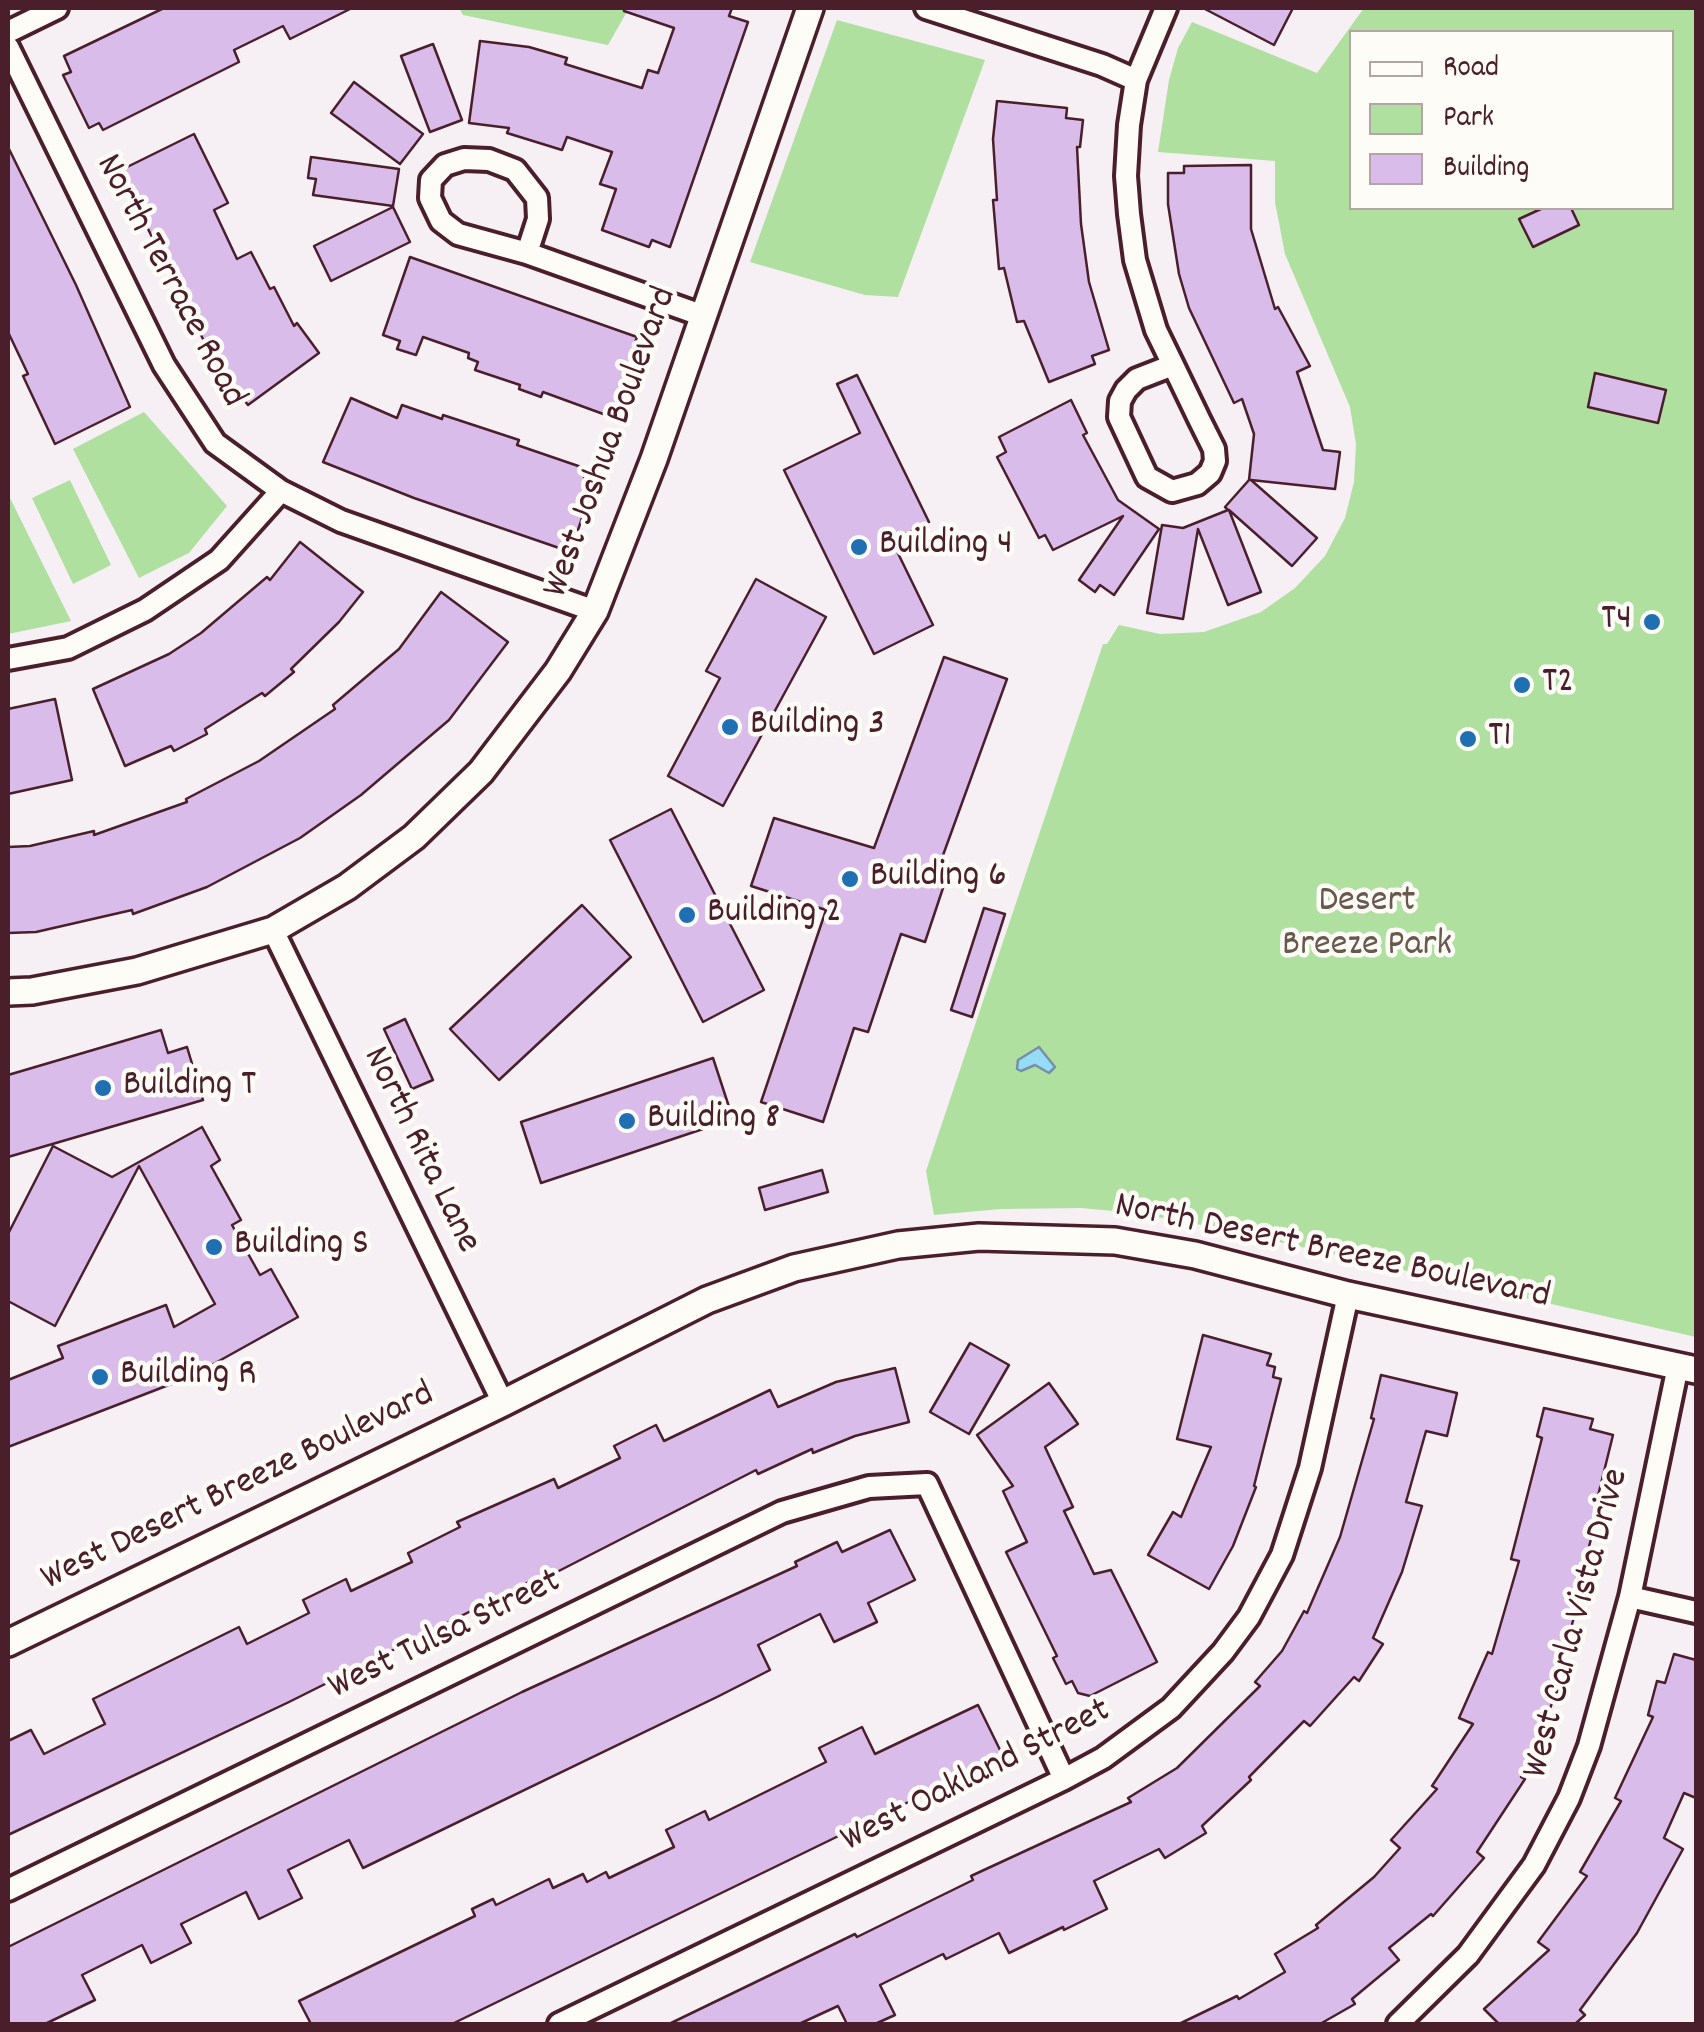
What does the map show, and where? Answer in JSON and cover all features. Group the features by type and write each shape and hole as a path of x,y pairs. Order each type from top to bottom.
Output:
{"street":[{"path":"8,32 57,8"},
{"name":"West Joshua Boulevard","path":"8,992 137,971 273,930 347,887 401,847 481,772 558,671 595,611 654,459 810,8"},
{"path":"926,8 1102,65 1136,80"},
{"path":"1166,8 1136,80 1128,125 1126,176 1131,229 1145,298 1214,449 1216,462 1197,484 1172,491 1148,478 1119,418 1120,401 1126,390 1137,379 1173,364"},
{"name":"North Terrace Road","path":"8,46 164,364 215,443 281,492 341,522 595,611"},
{"path":"527,253 538,218 537,198 529,185 515,170 489,160 464,159 445,165 432,180 430,198 441,221 458,234 527,253 701,314"},
{"path":"8,658 68,648 145,610 219,560 281,492"},
{"name":"North Rita Lane","path":"273,930 503,1404"},
{"name":"North Desert Breeze Boulevard","path":"503,1404 707,1300 794,1268 898,1245 979,1237 1114,1241 1195,1254 1348,1296 1687,1368"},
{"name":"West Oakland Street","path":"559,2024 1064,1779 1128,1742 1171,1708 1223,1652 1268,1586 1300,1508 1348,1296"},
{"name":"West Carla Vista Drive","path":"1398,2024 1468,1955 1554,1830 1589,1746 1687,1368"},
{"name":"West Desert Breeze Boulevard","path":"8,1643 503,1404"},
{"name":"West Tulsa Street","path":"8,1890 782,1512 868,1488 926,1484 1064,1779"},
{"path":"1630,1597 1696,1612"}],"green space":[{"path":"459,8 629,8 608,45 463,15"},
{"name":"Desert Breeze Park","path":"1364,8 1696,8 1696,1337 1218,1228 1135,1213 1081,1208 934,1215 926,1171 1103,644 1107,644 1119,625 1160,634 1204,632 1261,612 1295,588 1325,556 1345,518 1354,482 1356,444 1350,407 1285,254 1275,202 1275,161 1158,152 1169,80 1178,48 1192,22 1317,73"},
{"path":"837,20 985,60 898,297 865,295 750,262"},
{"path":"144,412 227,506 189,553 139,578 73,449"},
{"path":"70,480 111,565 73,584 32,498"},
{"path":"8,494 71,621 8,634"}],"water":[{"path":"1039,1047 1055,1067 1049,1073 1035,1065 1017,1069 1018,1060"}],"building":[{"path":"164,8 352,8 290,39 283,26 234,50 239,62 103,130 99,123 89,128 63,75 71,72 64,56"},
{"path":"624,8 732,8 729,16 748,22 670,247 652,240 649,247 602,230 616,189 600,184 612,152 567,137 562,150 507,133 509,128 469,123 480,41 529,47 567,58 565,64 642,88 648,70 658,73 674,28"},
{"path":"1203,8 1293,8 1274,45"},
{"path":"433,44 462,120 430,132 401,56"},
{"path":"354,82 423,134 400,164 331,113"},
{"path":"997,101 1067,108 1066,118 1083,120 1077,147 1081,224 1089,282 1109,350 1092,356 1095,364 1049,382 1024,321 1017,322 1004,268 999,269 993,200 997,200 993,139"},
{"path":"194,134 228,203 214,210 237,259 251,252 294,326 297,323 319,353 248,405 213,359 119,171"},
{"path":"8,147 130,407 55,444 23,376 28,374 8,332"},
{"path":"311,157 399,169 393,206 313,195 316,179 308,178"},
{"path":"1251,165 1251,229 1275,309 1278,307 1310,366 1297,372 1323,450 1340,452 1335,489 1251,480 1317,538 1292,566 1229,510 1261,592 1228,605 1198,529 1183,619 1147,613 1162,525 1183,528 1228,510 1225,507 1249,480 1254,434 1242,399 1234,403 1189,308 1179,274 1168,204 1168,173 1184,173 1184,166"},
{"path":"393,207 410,242 331,281 314,246"},
{"path":"1539,210 1572,210 1579,225 1533,247 1519,219"},
{"path":"410,257 637,337 631,354 639,356 620,409 610,406 606,415 543,392 541,397 519,389 520,385 475,370 478,362 468,358 469,353 423,337 416,355 397,349 400,341 383,335"},
{"path":"1595,373 1666,390 1658,423 1588,407"},
{"name":"Building 4","path":"857,375 929,522 892,541 933,625 874,654 784,470 860,433 837,384"},
{"path":"351,398 397,418 402,405 442,419 443,415 519,440 517,445 587,469 584,478 594,482 576,536 568,533 562,549 323,462"},
{"path":"1071,400 1087,433 1083,435 1118,500 1159,529 1114,595 1100,585 1095,592 1079,580 1123,516 1053,550 1045,535 1039,538 997,457 1006,452 999,437"},
{"path":"300,542 363,592 291,669 294,672 265,696 262,693 205,729 207,734 174,751 171,746 125,766 93,689 169,654 201,633 267,577 270,580"},
{"name":"Building 3","path":"756,579 826,617 723,806 668,776 720,678 706,671"},
{"path":"441,592 508,642 449,720 361,795 300,838 207,887 133,914 132,910 36,932 8,933 8,847 30,846 94,831 94,835 187,802 186,799 259,761 335,709 333,705 399,649"},
{"path":"944,657 1007,679 938,869 948,873 925,942 901,934 868,1032 854,1028 823,1122 761,1102 826,910 751,886 774,818 874,848"},
{"path":"55,699 72,780 8,794 8,709"},
{"name":"Building 2","path":"671,809 764,990 703,1022 610,840"},
{"path":"582,905 631,957 499,1080 450,1029"},
{"path":"984,908 1005,914 972,1017 951,1010"},
{"path":"405,1019 433,1080 412,1089 384,1029"},
{"name":"Building T","path":"161,1030 168,1053 187,1047 203,1100 8,1157 8,1075"},
{"name":"Building 8","path":"713,1058 733,1119 541,1183 521,1122"},
{"path":"202,1127 220,1160 211,1166 241,1220 232,1225 260,1275 271,1269 298,1317 192,1376 8,1447 8,1380 63,1358 58,1346 166,1305 174,1327 215,1304 139,1166 55,1326 8,1301 8,1234 53,1146 112,1177"},
{"path":"822,1170 828,1192 765,1210 759,1188"},
{"path":"1203,1335 1271,1354 1267,1365 1275,1367 1273,1377 1281,1379 1256,1487 1233,1546 1209,1589 1148,1555 1173,1512 1181,1517 1211,1447 1177,1439"},
{"path":"970,1343 1009,1365 969,1434 930,1412"},
{"path":"895,1368 909,1422 855,1436 813,1453 812,1449 758,1474 756,1470 549,1576 547,1573 289,1702 8,1835 8,1741 31,1730 44,1754 105,1724 93,1699 239,1627 247,1644 309,1613 303,1600 346,1579 351,1591 412,1562 408,1553 460,1527 457,1522 554,1479 558,1488 620,1458 614,1446 656,1425 664,1441 770,1390 778,1407 836,1382"},
{"path":"1381,1375 1457,1393 1447,1436 1426,1431 1406,1502 1422,1506 1402,1572 1373,1638 1383,1644 1359,1681 1354,1677 1310,1726 1304,1721 1249,1777 1251,1780 1202,1826 1206,1833 1165,1858 1159,1849 1094,1881 1107,1909 1064,1930 1063,1927 1009,1953 999,1933 946,1959 943,1954 880,1985 895,2015 875,2024 847,2024 838,2006 799,2024 669,2024 855,1934 857,1937 973,1880 971,1876 1131,1802 1128,1798 1177,1768 1260,1686 1255,1682 1282,1651 1304,1611 1307,1613 1340,1537 1374,1419 1371,1418"},
{"path":"1049,1383 1078,1424 1045,1447 1073,1507 1064,1511 1094,1574 1111,1570 1157,1662 1090,1696 1078,1693 1072,1681 1066,1684 1053,1658 1057,1656 1006,1552 1027,1542 1003,1491 1013,1486 977,1435"},
{"path":"1544,1408 1593,1419 1590,1429 1613,1435 1577,1592 1581,1593 1556,1680 1561,1682 1521,1777 1525,1779 1477,1852 1484,1858 1433,1916 1389,1948 1399,1960 1352,1999 1355,2004 1320,2024 1179,2024 1237,1996 1239,1999 1285,1972 1275,1954 1318,1928 1316,1925 1374,1877 1400,1848 1391,1840 1437,1789 1432,1786 1473,1724 1459,1718 1488,1652 1492,1654 1519,1561 1511,1559 1542,1438 1537,1436"},
{"path":"890,1530 915,1580 868,1603 877,1622 834,1642 820,1614 758,1645 770,1670 719,1696 363,1868 349,1840 288,1870 302,1898 259,1919 246,1892 181,1924 191,1943 151,1963 142,1945 82,1975 95,2000 45,2024 8,2024 8,1947 522,1692 797,1566 795,1562 837,1542 842,1552"},
{"path":"1674,1654 1696,1660 1696,1798 1684,1793 1664,1838 1683,1849 1637,1933 1580,2010 1585,2015 1575,2024 1499,2024 1484,2009 1549,1950 1538,1942 1587,1876 1580,1872 1621,1801 1615,1798 1653,1717 1648,1715 1657,1681 1665,1683"},
{"path":"978,1705 1003,1756 452,2024 311,2024 299,2001 475,1916 472,1909 493,1899 496,1905 549,1879 553,1888 583,1874 587,1882 606,1872 609,1878 674,1847 666,1830 705,1811 709,1820 826,1762 819,1748 862,1727 875,1754"}],"place":[{"name":"Building 4","path":"859,547"},
{"name":"T4","path":"1652,622"},
{"name":"T2","path":"1522,685"},
{"name":"Building 3","path":"730,727"},
{"name":"T1","path":"1468,739"},
{"name":"Building 6","path":"850,879"},
{"name":"Building 2","path":"687,915"},
{"name":"Building T","path":"103,1088"},
{"name":"Building 8","path":"627,1121"},
{"name":"Building S","path":"214,1247"},
{"name":"Building R","path":"100,1377"}]}
